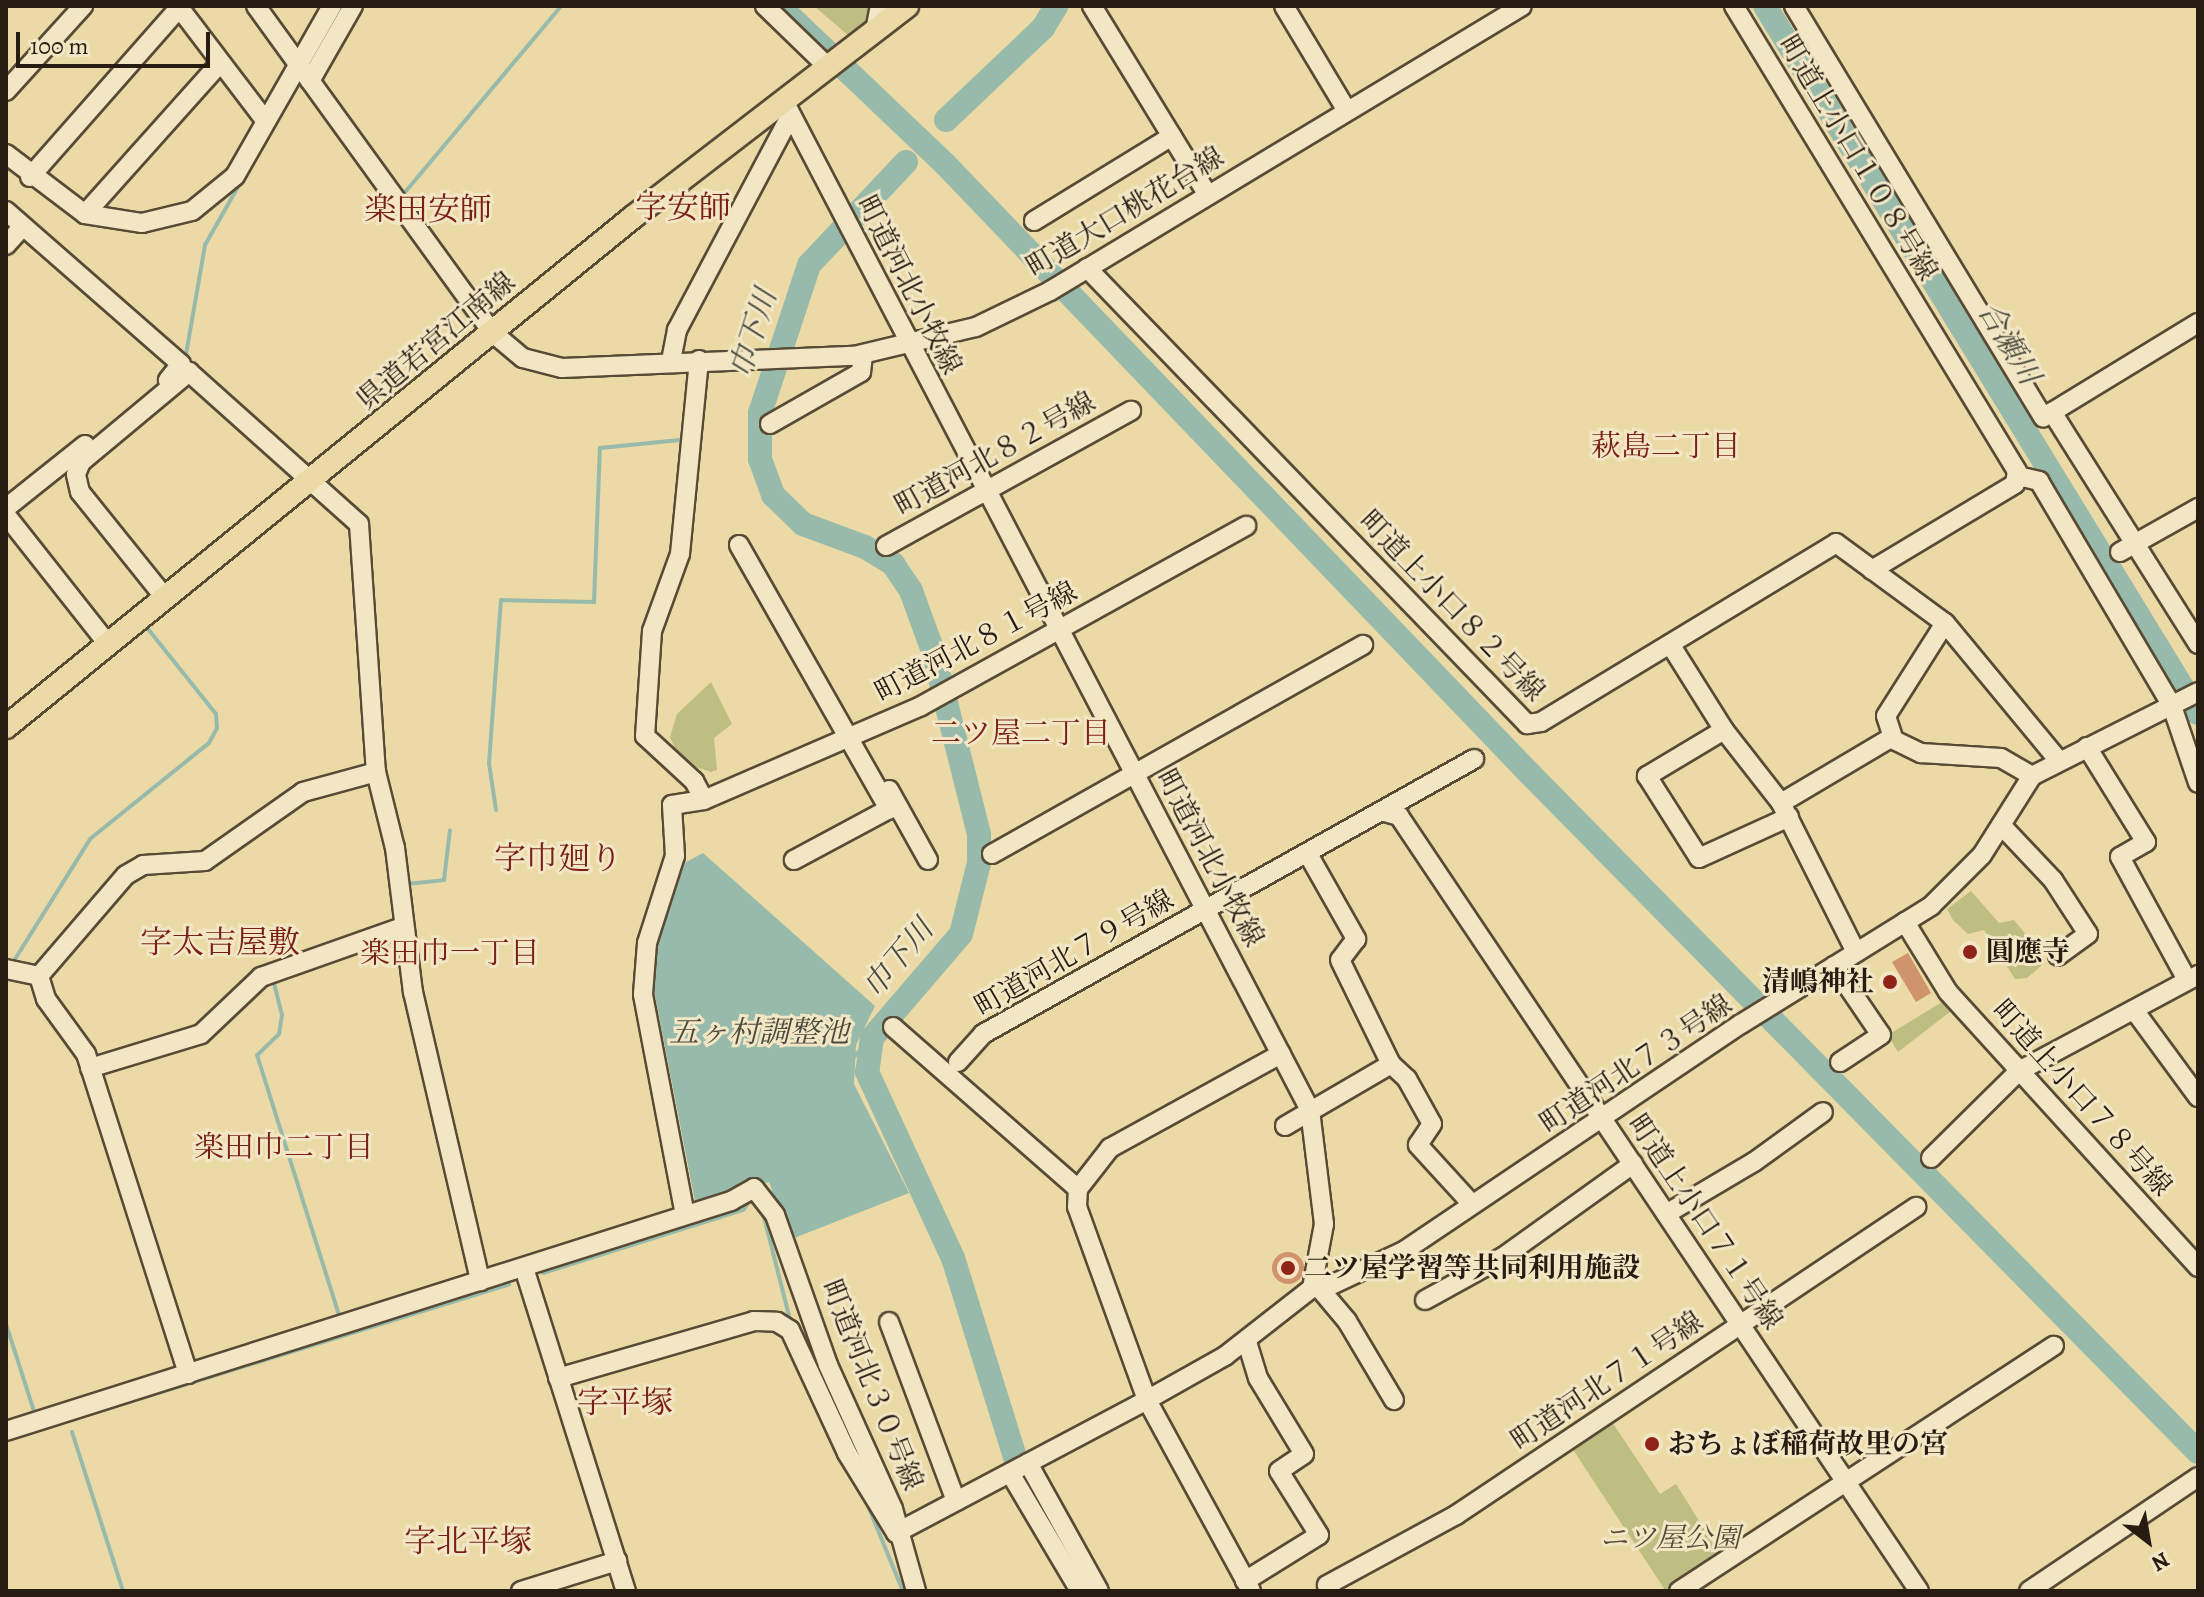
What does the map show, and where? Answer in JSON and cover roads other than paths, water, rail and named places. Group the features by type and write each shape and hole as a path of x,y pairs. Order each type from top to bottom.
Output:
{"main road":[{"name":"県道若宮江南線","path":"6,727 493,333 788,108 828,67 907,6"}],"street":[{"path":"6,91 83,6"},
{"name":"町道大口桃花台線","path":"256,6 493,333 511,352 550,367 863,355 910,347 986,323 1050,291 1515,8"},
{"path":"310,81 353,6"},
{"path":"765,6 828,67"},
{"path":"875,31 880,6"},
{"path":"1092,6 1208,195"},
{"path":"1284,6 1347,111"},
{"name":"町道上小口１０８号線","path":"1734,6 2018,476"},
{"path":"1794,6 2043,417 2198,323"},
{"path":"30,177 179,7 219,64 265,120"},
{"path":"6,154 30,177 85,214 142,223 192,211 235,176 331,7"},
{"path":"85,214 219,64"},
{"path":"671,361 677,330 788,108"},
{"name":"町道河北小牧線","path":"788,108 841,215 1310,1110 1324,1224 1316,1288"},
{"path":"1034,221 1172,136"},
{"path":"6,211 181,364 6,508"},
{"path":"6,245 23,226"},
{"name":"町道上小口８２号線","path":"1080,273 1525,723 1541,722 1836,543 1872,570"},
{"path":"770,424 861,372 863,355"},
{"path":"699,360 680,554 652,631 645,736 694,781 704,800"},
{"path":"166,599 80,492 76,474 81,462 189,372 359,524 376,772 395,848 402,927 480,1281"},
{"name":"町道河北８２号線","path":"886,546 1131,411"},
{"path":"2052,412 2127,547 2198,644"},
{"path":"2059,761 1945,623 1872,570 2018,476 2039,481 2175,705 2198,783"},
{"path":"2127,547 2198,508"},
{"path":"6,515 108,644"},
{"name":"町道河北８１号線","path":"685,1215 643,994 647,943 675,856 672,805 704,800 725,792 945,694 1246,526"},
{"path":"744,542 928,860"},
{"path":"1945,623 1886,716 1892,737 1921,753 2001,758 2032,776"},
{"path":"1670,644 1724,730 1785,810 1856,952"},
{"path":"992,854 1363,645"},
{"name":"町道河北７３号線","path":"1316,1288 1404,1251 1471,1203 1605,1122 1751,1018 1776,1007 1905,922 1957,881 2001,825 2032,776 2198,692"},
{"path":"1724,730 1647,776 1699,858 1785,810 1892,737"},
{"path":"854,736 889,809 795,864 900,810"},
{"path":"1931,1158 2019,1071 2193,978 2120,857 2146,842 2087,747"},
{"name":"町道河北７９号線","path":"958,1062 983,1034 1385,812 1474,759"},
{"path":"39,976 126,875 143,865 205,861 303,792 376,772"},
{"name":"町道上小口７１号線","path":"1385,812 1399,816 1919,1591"},
{"path":"2001,825 2053,880 2088,934 2058,956"},
{"path":"1308,854 1356,939 1340,960 1391,1064 1407,1079 1432,1124 1419,1139 1421,1150 1471,1203"},
{"name":"町道上小口７８号線","path":"1905,922 1948,992 2198,1267"},
{"path":"90,1068 201,1034 261,977 402,927"},
{"path":"1834,966 1881,1035 1840,1062"},
{"path":"6,969 39,976"},
{"path":"39,976 46,999 90,1068 188,1374"},
{"path":"2134,1010 2198,1097"},
{"path":"893,1027 1081,1184"},
{"path":"1247,1341 1258,1378 1304,1454 1279,1471 1319,1535 1248,1586 1147,1400 1077,1207 1081,1184 1110,1148 1281,1054"},
{"path":"1285,1126 1391,1064"},
{"path":"1666,1214 1823,1112"},
{"path":"1425,1300 1503,1257 1633,1164"},
{"name":"町道河北３０号線","path":"685,1215 754,1188 766,1203 828,1365 893,1509 896,1533 916,1591"},
{"name":"町道河北７１号線","path":"1331,1591 1327,1585 1456,1515 1916,1207"},
{"path":"6,1431 685,1215"},
{"path":"524,1268 626,1591"},
{"path":"558,1378 754,1321 777,1322 790,1330 847,1453 896,1533 1147,1400 1247,1341 1316,1288 1394,1400"},
{"path":"889,1322 956,1501"},
{"path":"1679,1591 2050,1343"},
{"path":"1019,1468 1080,1591"},
{"path":"1019,1468 1099,1591"},
{"path":"2029,1591 2198,1477"},
{"path":"521,1591 617,1561"}],"water":[{"name":"五ヶ村調整池","path":"703,853 875,1006 856,1045 854,1084 909,1193 789,1240 769,1182 695,1201 648,960 677,867"}],"waterway":[{"path":"401,197 561,6"},
{"path":"779,6 945,164 1530,774 2198,1452"},
{"name":"巾下川","path":"946,120 1043,28 1056,6"},
{"name":"合瀬川","path":"1765,6 2198,713"},
{"path":"281,114 301,80"},
{"name":"巾下川","path":"906,162 809,265 760,413 760,459 773,495 803,524 865,547 893,564 911,591 933,651 979,834 979,863 961,934 872,1038 867,1072 953,1258 1017,1464 1070,1558"},
{"path":"185,360 205,245 242,180"},
{"path":"496,810 489,763 501,600 594,602 600,448 680,440"},
{"path":"12,964 90,839 209,743 217,728 216,714 149,630"},
{"path":"407,884 444,880 450,830"},
{"path":"273,979 282,1015 279,1034 257,1055 339,1315"},
{"path":"853,1058 872,1038"},
{"path":"543,1273 743,1210 752,1198"},
{"path":"763,1213 791,1324"},
{"path":"87,1415 509,1284"},
{"path":"6,1324 34,1411"},
{"path":"72,1432 123,1591"},
{"path":"866,1501 903,1591"}],"place":[{"name":"圓應寺","path":"1970,952"},
{"name":"清嶋神社","path":"1890,982"},
{"name":"二ツ屋学習等共同利用施設","path":"1288,1268"},
{"name":"おちょぼ稲荷故里の宮","path":"1652,1444"}],"district":[{"name":"字安師","path":"683,207"},
{"name":"楽田安師","path":"428,209"},
{"name":"萩島二丁目","path":"1666,446"},
{"name":"二ツ屋二丁目","path":"1021,733"},
{"name":"字巾廻り","path":"558,858"},
{"name":"字太吉屋敷","path":"220,942"},
{"name":"楽田巾一丁目","path":"450,953"},
{"name":"楽田巾二丁目","path":"284,1147"},
{"name":"字平塚","path":"625,1402"},
{"name":"字北平塚","path":"468,1541"}],"park label":[{"name":"ニツ屋公園","path":"1670,1538"}]}
